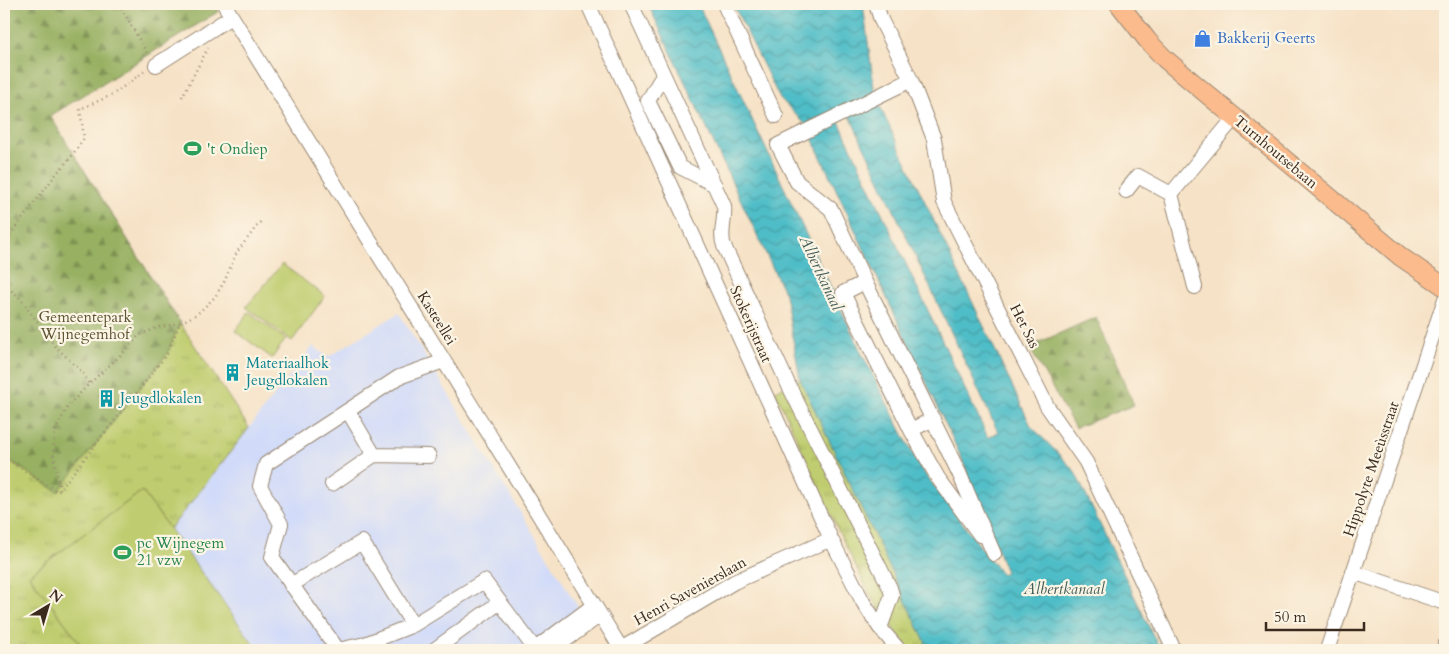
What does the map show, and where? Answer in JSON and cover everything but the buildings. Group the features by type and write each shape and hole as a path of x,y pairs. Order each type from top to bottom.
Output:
{"main road":[{"name":"Turnhoutsebaan","path":"1119,4 1159,53 1401,257 1445,287"}],"street":[{"name":"Kasteellei","path":"224,4 621,650"},
{"name":"Stokerijstraat","path":"588,4 831,539 863,602 880,628 898,650"},
{"path":"631,4 725,210 722,242 789,386 890,588 892,595 880,628"},
{"path":"724,4 776,116"},
{"name":"Het Sas","path":"876,4 911,80 934,139 944,202 1047,406 1086,462 1174,650"},
{"path":"155,65 232,17"},
{"path":"663,75 648,101 680,167 714,185"},
{"path":"866,282 843,292 911,430 938,478 994,554 959,472 831,209 797,182 778,145 911,80"},
{"path":"1171,194 1235,117"},
{"path":"1126,191 1138,176 1171,194 1195,287"},
{"name":"Hippolyte Meeùsstraat","path":"1327,650 1445,299"},
{"path":"444,360 399,378 266,464 260,486 281,524 272,557 337,650 365,644 414,625 484,581 534,649 597,610"},
{"path":"348,411 374,454"},
{"path":"911,430 933,419"},
{"path":"332,484 374,454 429,456"},
{"name":"Henri Savenierslaan","path":"621,650 734,582 831,539"},
{"path":"291,585 362,542 414,625"},
{"path":"1354,572 1445,603"},
{"path":"434,650 500,602"},
{"path":"552,650 597,610"},
{"path":"1443,650 1445,645"}],"path":[{"path":"4,243 84,138 80,109 112,95 155,65 119,4"},
{"path":"182,97 209,48"},
{"path":"60,490 53,453 55,431 68,406 139,335 180,323 197,314 215,297 237,252 261,221"},
{"path":"4,284 20,298 54,345 82,372 89,384"},
{"path":"4,457 58,492 167,354 180,323"}],"shaded area":[{"path":"399,313 586,620 545,650 258,650 170,529 313,346 328,357"}],"green space":[{"name":"Gemeentepark Wijnegemhof","path":"4,4 214,4 219,11 50,116 180,323 249,428 170,529 142,491 29,575 85,650 4,650"},
{"name":"Gemeentepark Wijnegemhof","path":"4,4 214,4 219,11 50,116 180,323 167,354 58,492 4,457"},
{"path":"282,264 325,296 292,341 246,307"},
{"path":"249,312 286,339 272,358 235,331"},
{"path":"1096,317 1134,405 1075,428 1029,347"},
{"path":"800,379 929,650 911,650 885,618 871,597 840,534 775,391"},
{"name":"pc Wijnegem 21 vzw","path":"142,491 258,650 85,650 29,575"}],"water":[{"name":"Albertkanaal","path":"648,4 698,4 863,356 919,466 1002,575 1006,572 962,459 806,125 779,97 733,4 863,4 874,88 882,111 1031,426 1074,470 1160,650 929,650 800,379 785,294","holes":["845,106 998,432 988,438 834,111"]}],"place":[{"name":"Bakkerij Geerts","path":"1203,38"},
{"name":"'t Ondiep","path":"193,149"},
{"name":"Materiaalhok Jeugdlokalen","path":"232,372"},
{"name":"Jeugdlokalen","path":"106,398"},
{"name":"pc Wijnegem 21 vzw","path":"123,552"}]}
